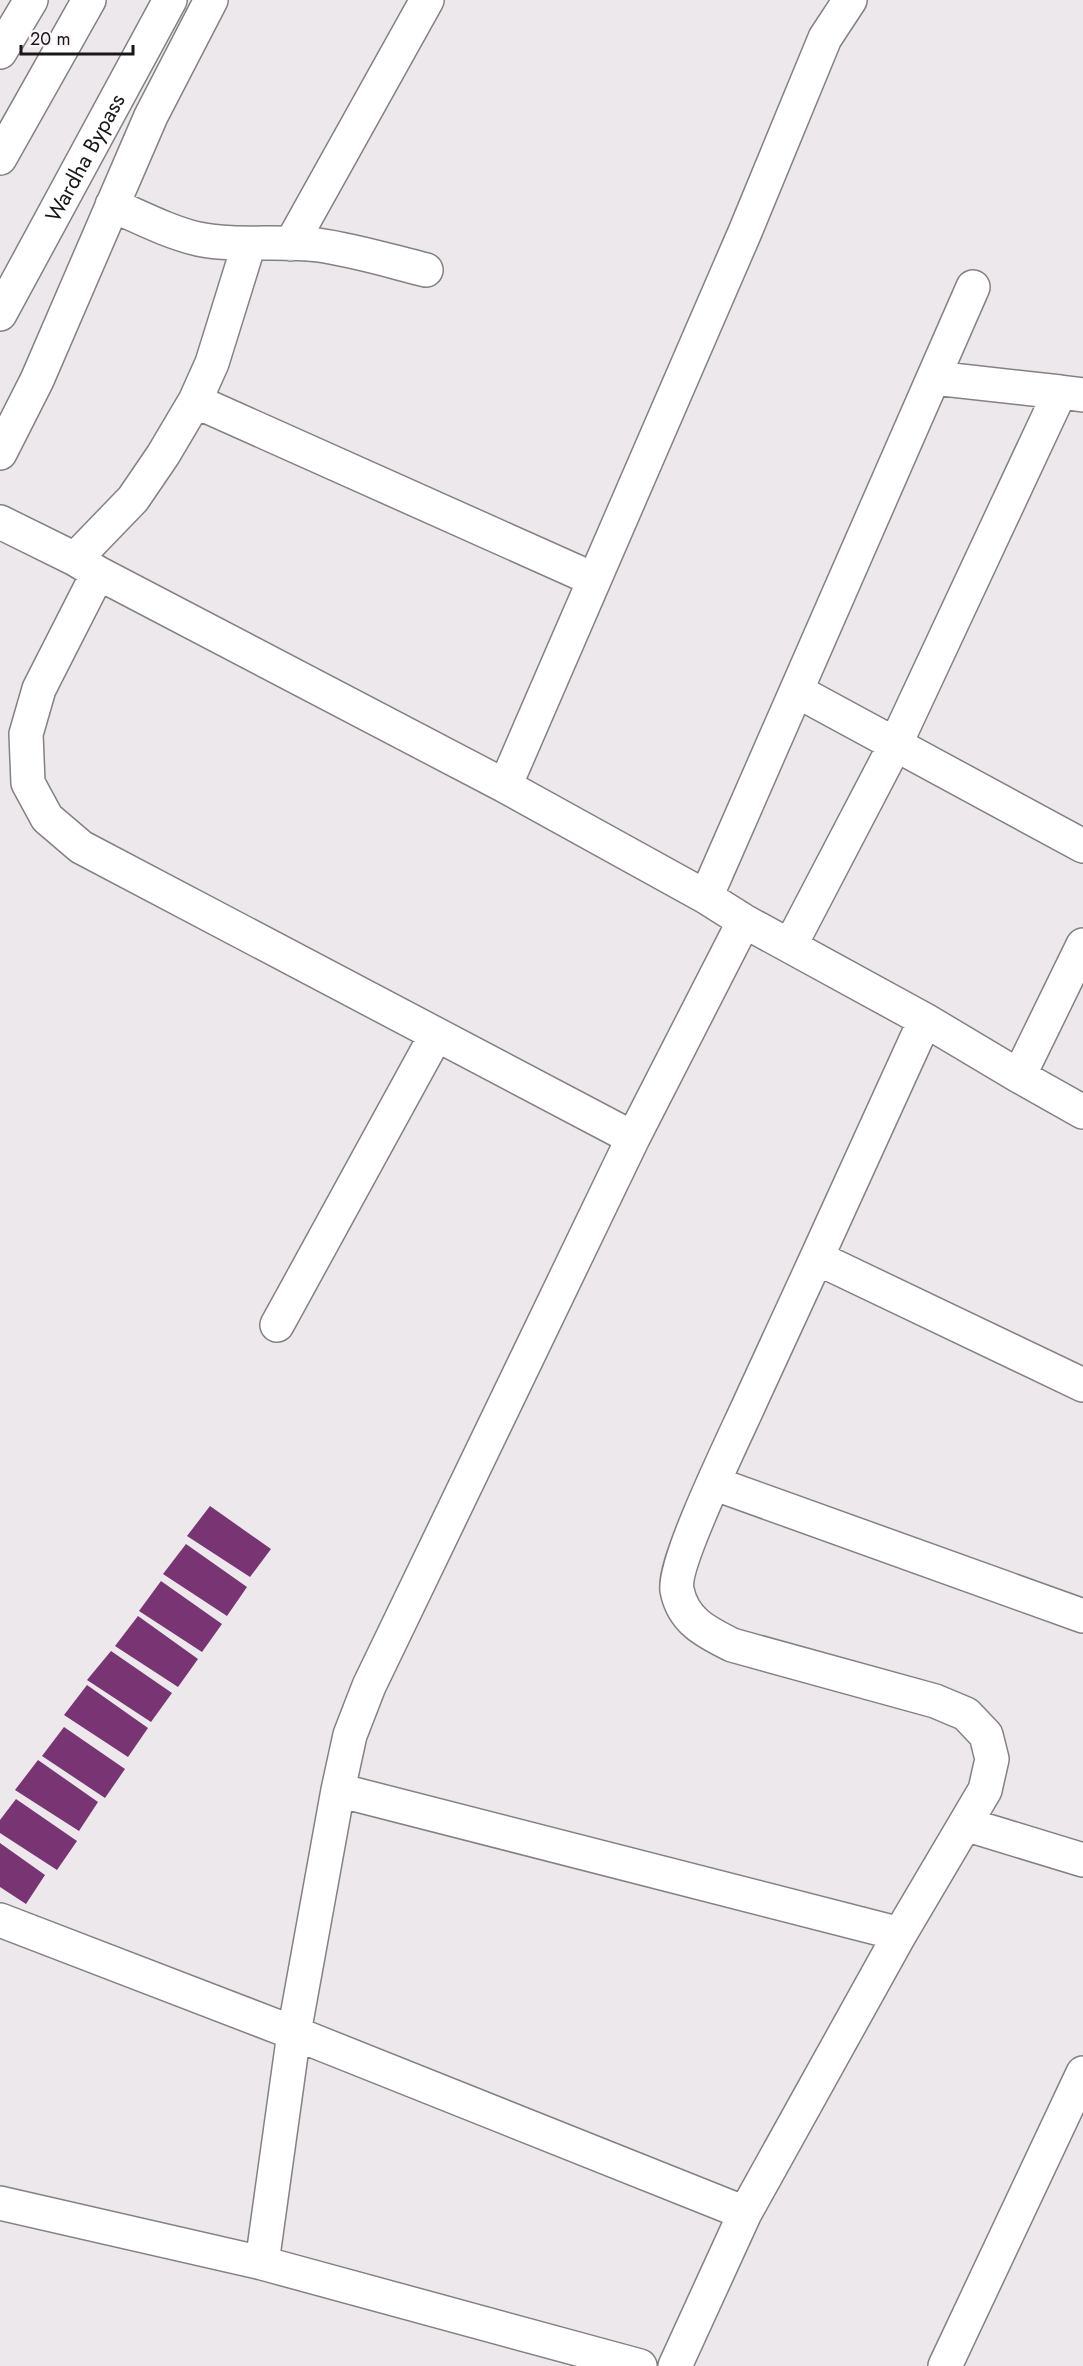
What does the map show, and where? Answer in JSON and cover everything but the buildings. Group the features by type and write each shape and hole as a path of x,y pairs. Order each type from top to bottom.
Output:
{"main road":[{"path":"0,52 31,0"},
{"path":"0,158 89,0"},
{"name":"Wardha Bypass","path":"0,314 170,0"},
{"path":"0,453 37,380 151,116 211,0"},
{"path":"291,244 427,0"},
{"path":"505,786 740,243 825,38 850,0"},
{"path":"112,205 180,234 216,242 317,245 426,270"},
{"path":"249,244 212,363 195,401 163,455 87,566 39,689 26,734 28,783 47,818 81,847 633,1138"},
{"path":"706,897 973,287"},
{"path":"790,946 895,745 1072,394 934,378"},
{"path":"195,401 593,579"},
{"path":"0,522 505,786 706,897 744,921 926,1020 1083,1112"},
{"path":"797,692 1083,846"},
{"path":"262,2263 294,2033 350,1736 369,1686 633,1138 744,921"},
{"path":"1019,1076 1083,945"},
{"path":"675,2366 745,2213 900,1934 985,1790 992,1760 986,1735 966,1714 935,1701 732,1645 703,1631 685,1613 676,1588 681,1565 713,1483 926,1020"},
{"path":"277,1325 436,1035"},
{"path":"817,1258 1083,1385"},
{"path":"713,1483 1083,1616"},
{"path":"338,1790 900,1934"},
{"path":"965,1824 1083,1860"},
{"path":"0,1920 294,2033 745,2213"},
{"path":"945,2366 1083,2073"},
{"path":"0,2203 262,2263 640,2366"}]}
